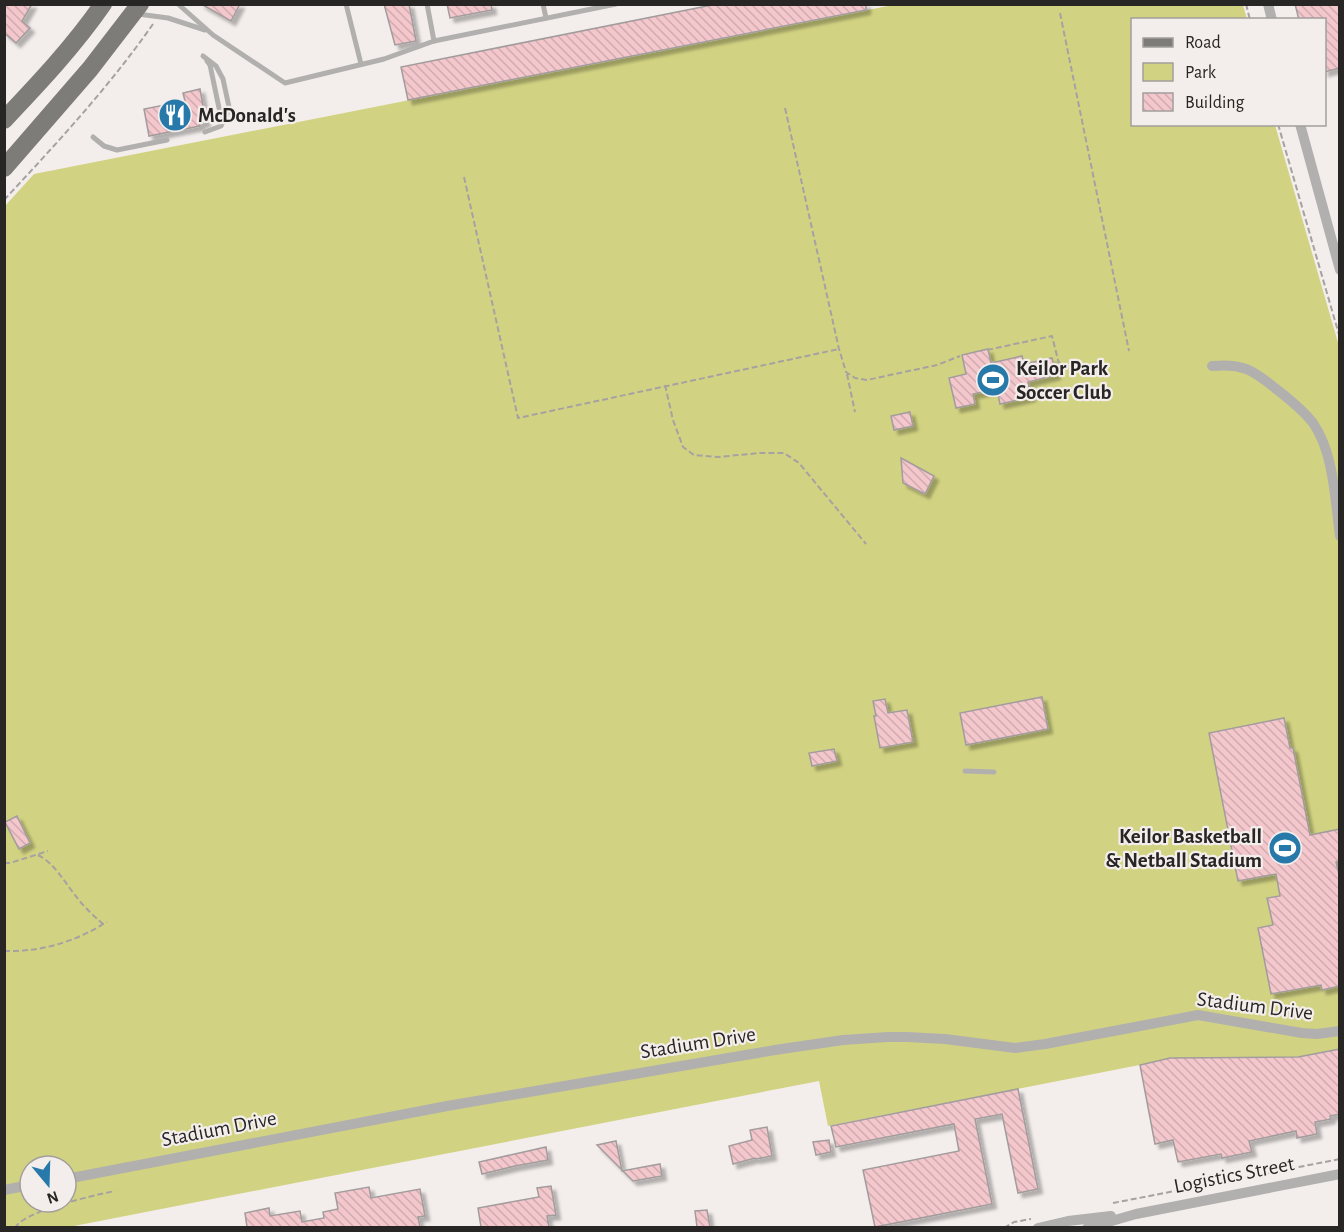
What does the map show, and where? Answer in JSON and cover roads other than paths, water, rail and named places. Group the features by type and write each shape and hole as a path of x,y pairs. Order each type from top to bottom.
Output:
{"main road":[{"path":"4,120 55,65 103,4"},
{"path":"4,168 90,69 137,9"}],"street":[{"path":"1301,126 1337,250 1340,270"},
{"path":"1212,366 1228,364 1253,372 1280,391 1313,424 1327,453 1340,536"},
{"name":"Stadium Drive","path":"78,1177 459,1104 843,1040 907,1037 945,1039 1015,1048 1198,1015 1302,1033 1340,1031"},
{"name":"Logistics Street","path":"1087,1227 1136,1214 1340,1174"},
{"name":"Logistics Street","path":"1037,1223 1136,1214"}],"lane":[{"path":"178,4 209,32 285,83 384,59 434,40 616,4"},
{"path":"346,4 361,64"},
{"path":"427,4 434,40"},
{"path":"543,4 546,18"},
{"path":"137,9 209,32"},
{"path":"203,56 216,66 223,79 229,107 221,126 205,132"},
{"path":"93,137 104,146 117,150 167,140"},
{"path":"964,771 994,772"}],"place":[{"name":"McDonald's","path":"175,115"},
{"name":"Keilor Park Soccer Club","path":"993,380"},
{"name":"Keilor Basketball & Netball Stadium","path":"1285,848"}]}
